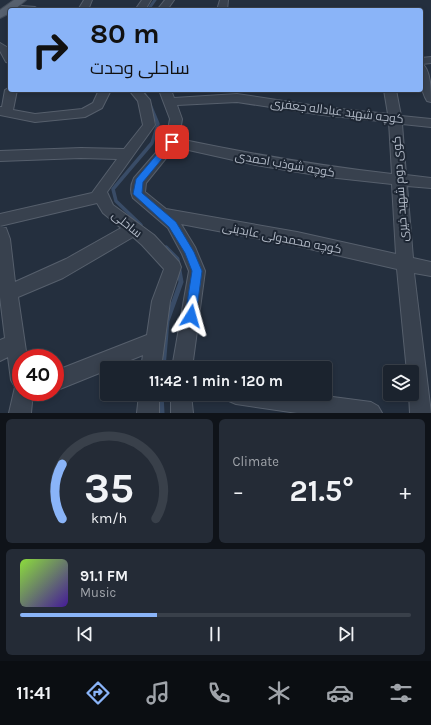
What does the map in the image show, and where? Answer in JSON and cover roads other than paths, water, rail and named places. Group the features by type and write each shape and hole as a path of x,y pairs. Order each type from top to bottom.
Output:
{"main road":[{"path":"10,8 20,0"}],"street":[{"path":"164,8 170,0"},
{"path":"0,45 8,56"},
{"path":"423,73 431,98"},
{"path":"10,92 3,112 35,118 85,113 98,105 104,92"},
{"path":"0,220 102,196 99,192 149,125 144,100 137,92"},
{"name":"کوی دوم شهید خیری","path":"390,92 395,118 405,264 421,413"},
{"name":"کوچه شهید عباداله جعفری","path":"168,96 203,95 237,98 431,123"},
{"path":"168,96 176,118 172,142 139,182 138,194 158,213 173,224 189,252 197,271 183,361"},
{"name":"کوچه شوذب احمدی","path":"172,142 263,162 328,172 400,179"},
{"path":"0,156 81,153 127,154"},
{"path":"400,179 431,183"},
{"name":"ساحلی","path":"102,196 108,208 148,240 173,267 161,302 152,361"},
{"name":"کوچه محمدولی عابدینی","path":"158,213 297,239 431,269"},
{"path":"5,288 27,286 72,264 133,229"},
{"path":"0,233 2,239 8,346 12,359"},
{"path":"64,377 154,341"},
{"path":"148,413 149,401"},
{"path":"181,401 182,413"},
{"path":"286,401 371,413"}],"waterway":[{"path":"149,8 155,0"},
{"path":"144,92 148,101"},
{"path":"141,225 116,201 113,189 152,143 158,124 148,100"},
{"path":"164,361 167,321 181,282 177,259 166,248"},
{"path":"161,401 162,413"}]}
